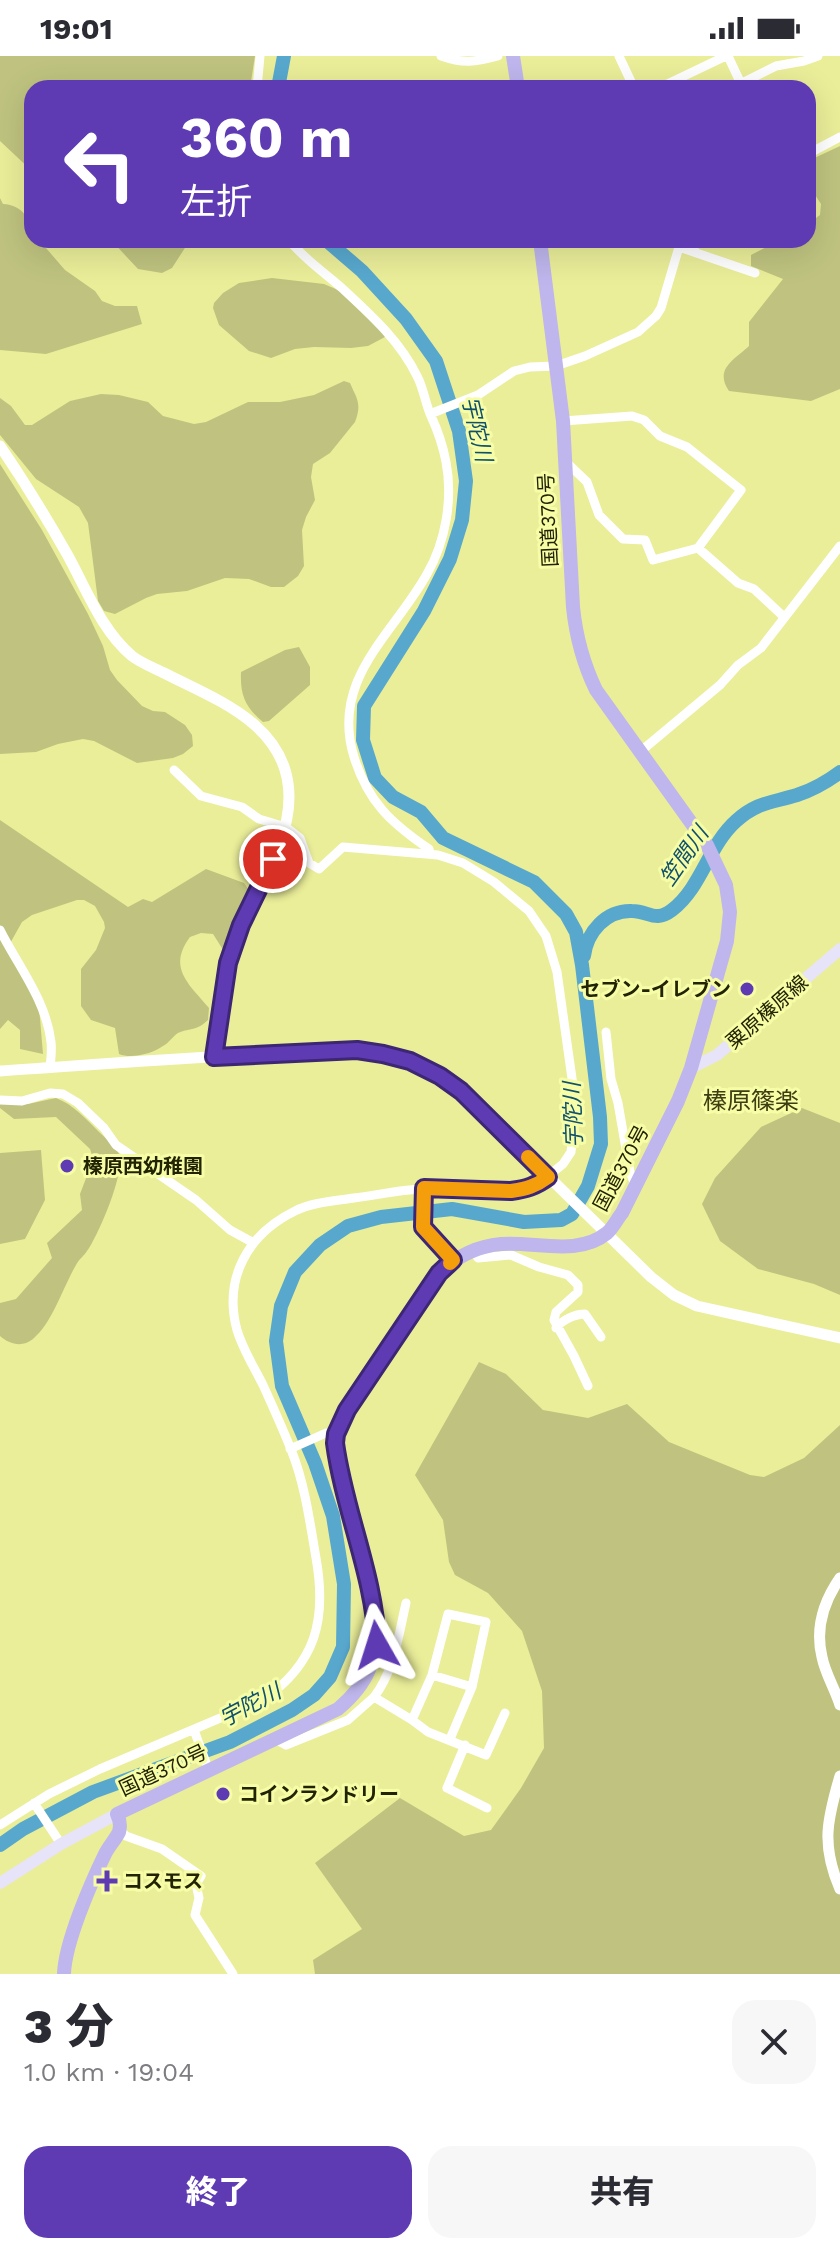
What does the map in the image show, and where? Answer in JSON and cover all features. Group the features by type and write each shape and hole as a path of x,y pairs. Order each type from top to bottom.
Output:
{"highway":[{"path":"513,56 517,80"},
{"name":"国道370号","path":"120,1830 121,1822 117,1814 208,1768 338,1709 358,1691 374,1658 376,1618 330,1434 439,1273 453,1260 497,1244 578,1245 596,1239 601,1229 622,1213 678,1101 691,1068 719,970 730,925 729,898 712,853 596,690 576,638 563,421 541,248"},
{"path":"64,1974 74,1929 105,1854 120,1830 165,1790"}],"main road":[{"name":"粟原榛原線","path":"691,1068 717,1055 840,949"},
{"path":"0,1883 57,1838 117,1814"}],"street":[{"path":"258,80 260,56"},
{"path":"441,56 471,63 498,56"},
{"path":"619,56 630,80"},
{"path":"676,80 727,56 736,80"},
{"path":"751,80 776,66 818,56"},
{"path":"816,150 840,137"},
{"path":"297,248 383,326 416,374 436,425 446,462 449,488 447,514 429,572 381,638 360,673 351,697 348,723 350,744 367,790 399,828 429,849 430,854"},
{"path":"431,414 468,400 514,371 556,366 638,332 661,308 679,248"},
{"path":"682,248 755,273"},
{"path":"563,421 632,416 644,420 660,436 687,447 741,490 698,548 653,560 645,540 623,539 599,515 587,482 564,460"},
{"path":"0,446 36,499 110,634 133,657 246,716 265,734 284,769 289,795 286,827 241,925 228,963 214,1057"},
{"path":"641,751 761,648 840,546"},
{"path":"698,548 738,583 754,589 784,617"},
{"path":"0,1825 100,1769 263,1700 279,1689 297,1669 312,1643 319,1621 320,1581 301,1479 292,1448 245,1352 237,1328 233,1296 236,1273 252,1242 296,1210 320,1203 423,1191 525,1189 550,1178 571,1152 576,1107 557,972 546,936 529,911 494,882 463,863 430,854 343,847 319,869 309,863 300,838 286,827 259,819 242,807 201,796 174,770"},
{"path":"0,930 45,1015 51,1042 50,1068"},
{"path":"606,1032 611,1079 635,1185"},
{"path":"0,1071 357,1050 410,1061 461,1091 651,1277 674,1295 697,1306 840,1338"},
{"path":"0,1100 22,1101 50,1093 63,1094 87,1111 116,1145 196,1200 230,1230 252,1242"},
{"path":"423,1191 423,1227 453,1260"},
{"path":"473,1251 478,1258 511,1255 539,1267 562,1272 578,1285 578,1292 556,1312 554,1320 588,1386"},
{"path":"556,1328 560,1322 585,1314 601,1337"},
{"path":"292,1448 330,1434"},
{"path":"840,1578 829,1594 822,1613 820,1637 822,1658 840,1705"},
{"path":"275,1739 286,1745 348,1720 374,1697 389,1667 406,1603"},
{"path":"412,1720 432,1675 448,1614 486,1622 472,1687 450,1739"},
{"path":"432,1675 472,1687"},
{"path":"374,1697 428,1732 486,1755 505,1713"},
{"path":"194,1731 208,1768"},
{"path":"465,1745 447,1788 487,1808"},
{"path":"840,1776 828,1815 827,1835 833,1873 840,1889"},
{"path":"35,1804 57,1838"},
{"path":"120,1830 126,1836 162,1849 201,1876 196,1884 199,1898 195,1915 233,1974"}],"green space":[{"path":"0,56 255,56 251,80 24,80 24,164 0,141"},
{"path":"840,146 840,389 811,401 729,391 725,371 749,346 749,322 783,279 751,266 751,255 765,248 816,248 816,218 820,215 821,204 816,196 816,157"},
{"path":"0,198 3,204 16,207 24,214 24,248 46,248 65,270 95,291 102,301 115,306 137,306 142,324 46,354 0,350"},
{"path":"118,248 185,248 172,268 162,273 138,269"},
{"path":"272,278 324,284 338,290 380,328 385,337 368,346 295,349 271,358 249,351 219,325 214,303 239,283"},
{"path":"344,381 350,383 357,398 357,416 330,453 313,464 311,477 315,500 302,530 304,566 298,576 284,587 271,587 249,579 225,578 187,591 157,594 115,614 104,611 98,601 88,523 79,507 36,479 0,435 0,398 11,406 25,425 32,425 70,401 101,394 148,402 163,416 194,424 206,422 248,402 280,402 314,395"},
{"path":"0,464 42,530 88,614 117,680 142,706 165,712 185,725 192,735 193,746 183,754 137,763 94,741 83,739 36,752 0,754"},
{"path":"299,647 310,667 310,685 269,721 263,722 245,700 241,672 285,650"},
{"path":"0,820 128,907 143,899 152,902 206,869 244,883 251,893 227,956 213,934 201,933 190,937 180,958 183,975 209,1008 208,1020 196,1028 178,1033 153,1051 135,1056 119,1054 115,1028 91,1020 81,1006 81,969 96,950 105,928 95,906 77,900 32,915 22,922 8,947 38,995 43,1054 20,1049 20,1030 8,1020 0,1029"},
{"path":"56,1098 79,1112 115,1148 120,1162 110,1203 98,1232 76,1265 57,1304 33,1339 16,1344 0,1336 0,1303 16,1299 52,1258 47,1243 82,1210 80,1194 93,1160 90,1149 56,1117 14,1119 0,1108 0,1104 28,1104"},
{"path":"802,1108 840,1123 840,1295 814,1284 758,1269 720,1241 702,1204 715,1178 761,1127"},
{"path":"41,1150 45,1200 25,1239 0,1244 0,1153"},
{"path":"479,1362 506,1374 543,1410 588,1418 627,1404 669,1442 750,1475 764,1477 804,1458 840,1425 840,1974 315,1974 313,1960 362,1929 315,1863 400,1798 464,1836 491,1830 544,1748 542,1691 522,1631 488,1593 455,1575 449,1562 443,1520 415,1475"}],"waterway":[{"name":"宇陀川","path":"280,80 284,56"},
{"name":"宇陀川","path":"0,1845 23,1829 93,1792 230,1742 292,1710 314,1695 330,1677 343,1647 344,1584 333,1516 315,1463 282,1386 276,1341 281,1306 295,1272 320,1245 348,1226 381,1217 452,1209 524,1222 561,1220 572,1214 588,1186 601,1144 582,965 576,932 566,914 534,882 443,838 421,812 393,797 375,778 363,740 364,706 424,611 450,559 462,520 466,481 459,431 436,361 406,319 362,271 335,248"},
{"name":"笠間川","path":"584,956 589,939 606,918 632,911 661,916 672,910 691,890 726,831 744,815 765,804 808,791 840,772"}],"slow traffic":[{"path":"450,1263 453,1260 423,1227 424,1188 525,1189 548,1177 528,1157"}],"place":[{"name":"セブン-イレブン","path":"747,989"},
{"name":"榛原西幼稚園","path":"67,1166"},
{"name":"コインランドリー","path":"223,1794"},
{"name":"コスモス","path":"107,1881"}],"district":[{"name":"榛原篠楽","path":"751,1101"}],"route":[{"path":"273,859 241,925 228,963 214,1057 357,1050 410,1061 461,1091 548,1177 537,1185 511,1191 424,1188 423,1227 453,1260 439,1273 396,1334 347,1410 335,1443 376,1618 377,1645"}]}
